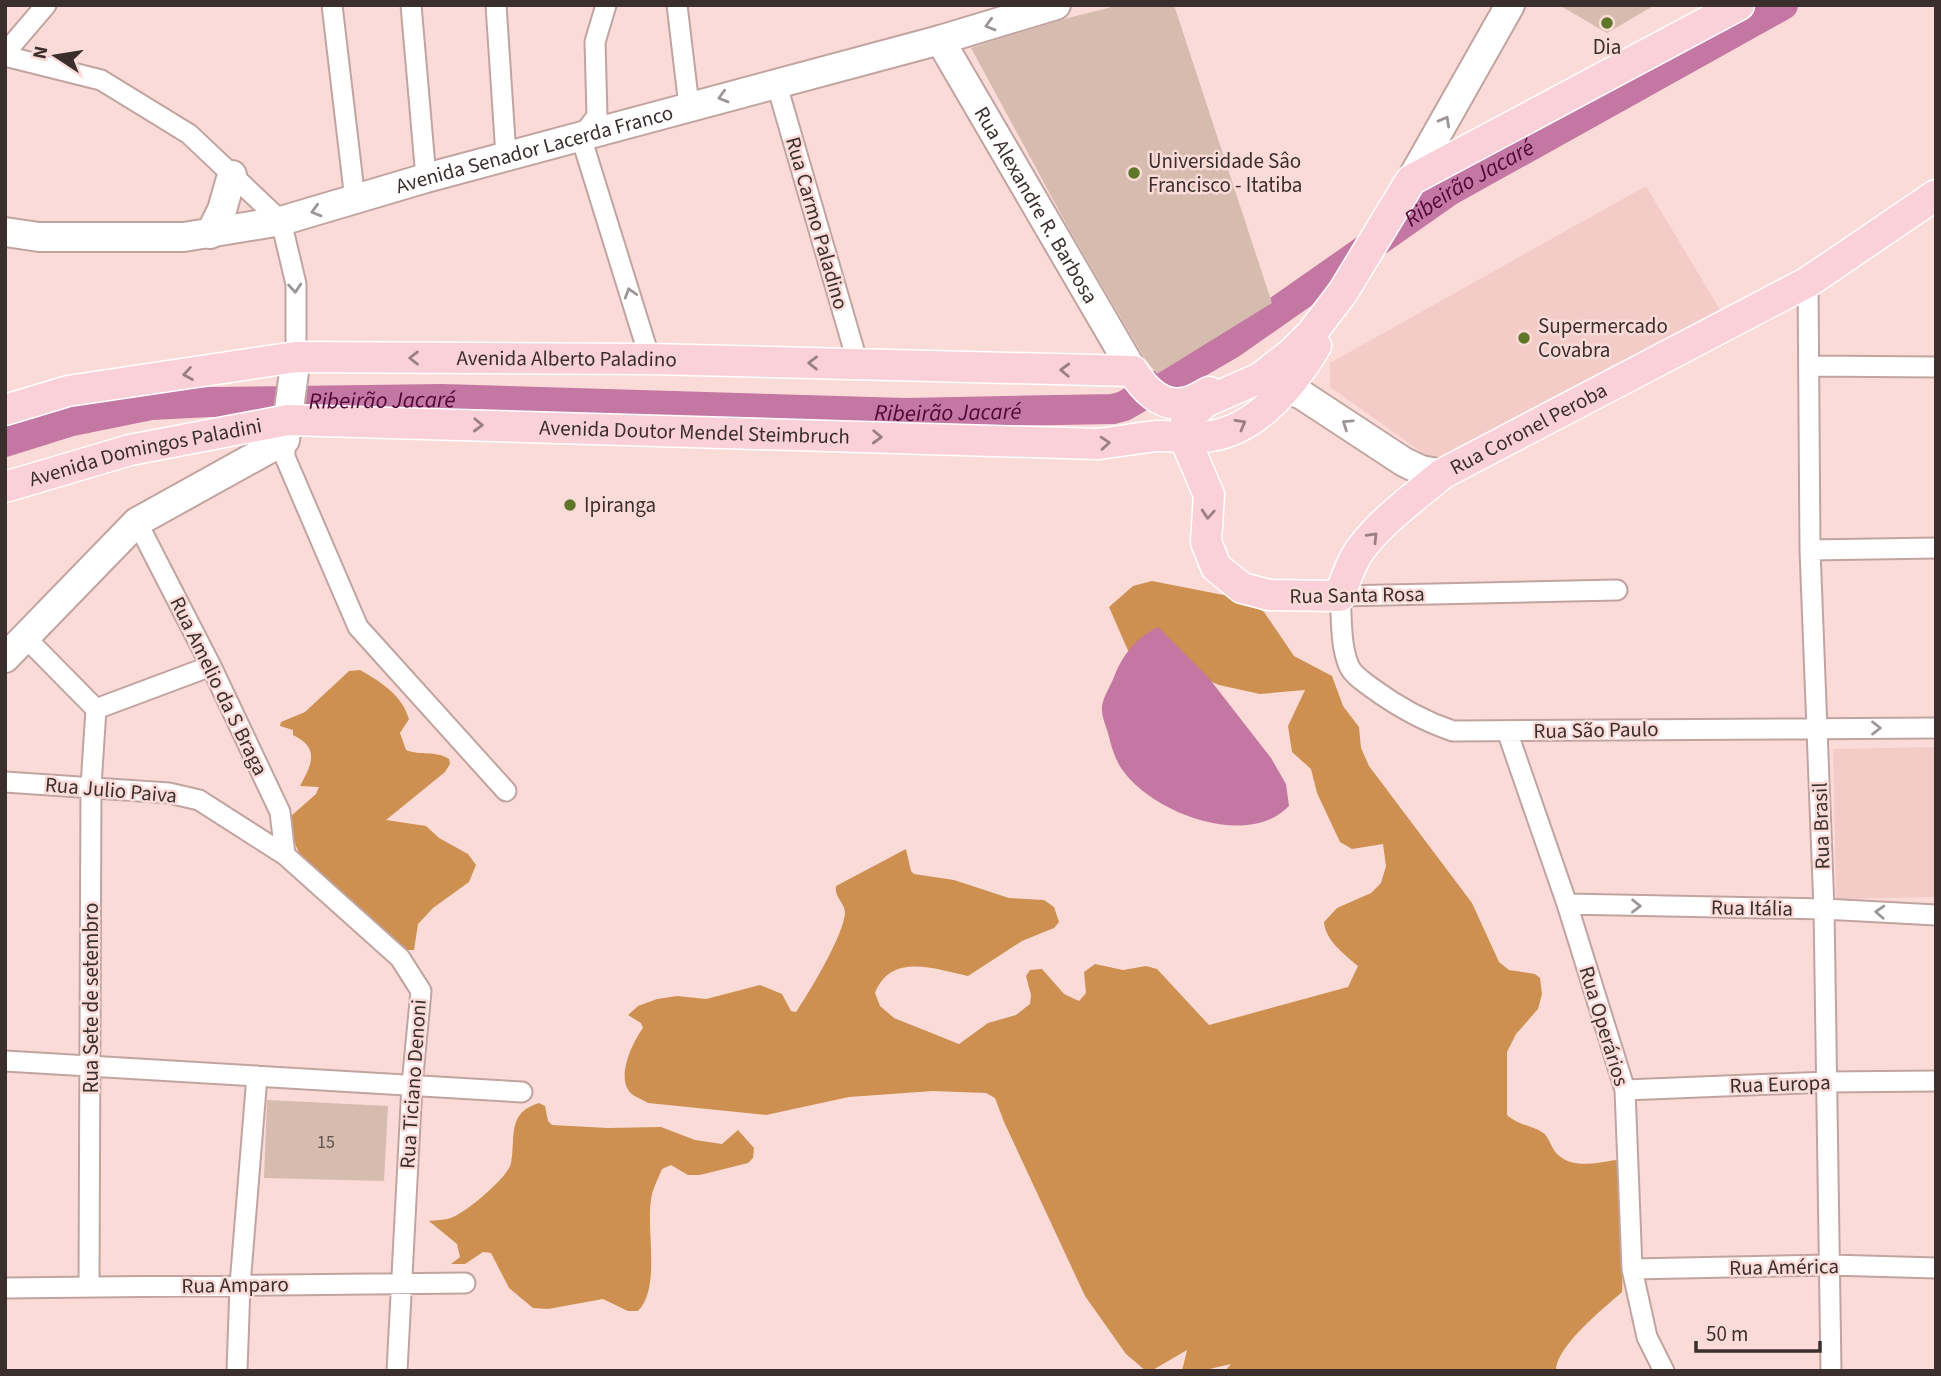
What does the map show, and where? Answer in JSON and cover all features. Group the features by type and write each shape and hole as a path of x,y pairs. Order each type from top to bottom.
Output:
{"main road":[{"name":"Avenida Senador Lacerda Franco","path":"5,232 39,237 184,237 281,221 506,156 940,40 1056,5"},
{"path":"1135,375 1147,391 1162,400 1173,404 1184,403 1263,380 1324,332 1343,292 1391,215 1510,5"},
{"path":"1687,34 1702,5"},
{"path":"1411,180 1739,5"},
{"name":"Rua Alexandre R. Barbosa","path":"940,40 1135,375"},
{"path":"210,234 222,210 232,175"},
{"name":"Rua Coronel Peroba","path":"1340,596 1346,576 1360,550 1397,512 1442,474 1808,282 1936,195"},
{"path":"1263,380 1271,356 1343,292"},
{"name":"Avenida Alberto Paladino","path":"5,410 68,391 295,363 650,359 1135,375"},
{"path":"5,658 137,522 287,423 295,363"},
{"path":"1263,380 1326,409 1404,462 1421,470 1442,474"},
{"name":"Avenida Doutor Mendel Steimbruch","path":"287,423 1097,444 1155,436 1190,450 1268,407 1263,380"},
{"name":"Avenida Domingos Paladini","path":"5,487 130,450 287,423"},
{"name":"Rua Santa Rosa","path":"1190,450 1209,495 1206,542 1216,567 1226,578 1242,588 1269,595 1340,596"},
{"path":"1397,512 1404,462"}],"street":[{"path":"46,5 5,55 101,80 189,134 281,221 296,284 295,363"},
{"path":"332,5 355,200"},
{"path":"411,5 426,178"},
{"path":"496,5 506,156"},
{"path":"606,5 596,42 597,116 581,136 650,359"},
{"path":"677,5 689,106"},
{"name":"Rua Carmo Paladino","path":"776,82 858,364"},
{"name":"Rua Brasil","path":"1808,282 1811,550 1824,909 1832,1371"},
{"path":"1809,366 1936,367"},
{"path":"287,423 285,457 358,627 506,791"},
{"name":"Rua Amelio da S Braga","path":"137,522 211,666 280,812 285,855"},
{"path":"1811,550 1936,548"},
{"name":"Rua Santa Rosa","path":"1340,596 1617,590"},
{"name":"Rua São Paulo","path":"1340,596 1344,648 1350,668 1360,679 1399,708 1427,722 1454,731 1936,728"},
{"path":"26,638 96,709 211,666"},
{"name":"Rua Sete de setembro","path":"89,1287 91,786 96,709"},
{"name":"Rua Operários","path":"1507,731 1567,904 1625,1090 1632,1269 1647,1337 1664,1371"},
{"name":"Rua Julio Paiva","path":"5,782 169,793 199,800 285,855"},
{"name":"Rua Ticiano Denoni","path":"285,855 400,958 421,991 412,1085 397,1371"},
{"name":"Rua Itália","path":"1567,904 1824,909 1936,915"},
{"path":"5,1061 522,1092"},
{"path":"237,1371 240,1285 257,1076"},
{"name":"Rua Europa","path":"1625,1090 1827,1082 1936,1081"},
{"name":"Rua América","path":"1632,1269 1830,1265 1936,1268"},
{"name":"Rua Amparo","path":"5,1288 465,1283"}],"shaded area":[{"name":"Supermercado Covabra","path":"1646,186 1722,313 1434,461 1330,387 1330,363"},
{"path":"1152,581 1244,599 1264,612 1294,656 1332,676 1343,706 1359,727 1361,748 1369,766 1472,903 1499,962 1509,970 1535,974 1540,978 1542,994 1538,1009 1516,1034 1507,1052 1507,1115 1544,1134 1563,1159 1585,1164 1615,1160 1623,1165 1627,1177 1622,1292 1565,1348 1559,1358 1556,1368 1558,1371 1225,1371 1231,1364 1201,1371 1182,1371 1187,1350 1151,1371 1146,1371 1126,1354 1085,1296 995,1098 986,1093 933,1091 849,1097 766,1115 648,1103 628,1089 625,1081 627,1062 643,1028 641,1023 628,1015 638,1006 677,996 706,999 760,985 782,994 791,1011 796,1012 825,963 843,922 845,912 836,893 836,886 906,849 914,874 954,880 1009,898 1044,900 1054,907 1059,922 1054,928 1022,941 968,976 915,966 892,972 882,980 875,993 880,1006 894,1018 959,1044 988,1023 1016,1015 1030,1004 1031,995 1026,976 1030,970 1042,969 1064,994 1079,1001 1086,993 1084,972 1095,964 1123,970 1146,966 1157,969 1209,1025 1348,987 1358,966 1332,941 1324,922 1337,908 1371,893 1381,883 1386,866 1383,844 1352,849 1340,842 1317,793 1311,769 1292,752 1288,726 1305,690 1260,694 1219,685 1188,672 1133,662 1109,607 1133,586"},
{"path":"1158,627 1208,677 1271,758 1286,784 1289,806 1271,819 1249,825 1225,825 1176,811 1135,784 1116,760 1102,710 1105,696 1126,654 1143,636"},
{"path":"360,670 390,690 406,710 409,719 400,733 406,750 444,756 449,759 450,764 445,772 386,820 426,826 439,838 468,854 476,865 469,882 433,908 418,924 414,950 398,950 300,855 291,835 291,816 316,794 319,787 300,786 310,764 310,751 302,740 293,735 293,730 280,726 281,722 305,712 349,671"},
{"path":"1936,747 1936,897 1836,899 1833,749"},
{"path":"539,1103 545,1106 548,1121 552,1125 661,1127 695,1140 722,1144 738,1130 754,1148 753,1158 748,1163 700,1175 688,1175 671,1165 662,1169 651,1200 649,1288 638,1311 628,1311 603,1299 548,1309 533,1308 509,1288 491,1253 483,1252 465,1264 451,1264 460,1257 457,1244 429,1221 457,1215 502,1177 511,1163 517,1120 521,1113"}],"building":[{"name":"Universidade Sâo Francisco - Itatiba","path":"1120,5 1174,5 1272,303 1157,374 1145,359 1069,229 971,48"},
{"name":"Dia","path":"1559,5 1655,5 1607,33"},
{"path":"267,1100 388,1106 384,1181 264,1178"}],"waterway":[{"name":"Ribeirão Jacaré","path":"5,442 72,421 151,405 210,402 442,399 905,413 1113,409 1124,406 1232,343 1449,191 1783,5"}],"place":[{"name":"Dia","path":"1607,23"},
{"name":"Universidade Sâo Francisco - Itatiba","path":"1134,173"},
{"name":"Supermercado Covabra","path":"1524,338"},
{"name":"Ipiranga","path":"570,505"}]}
